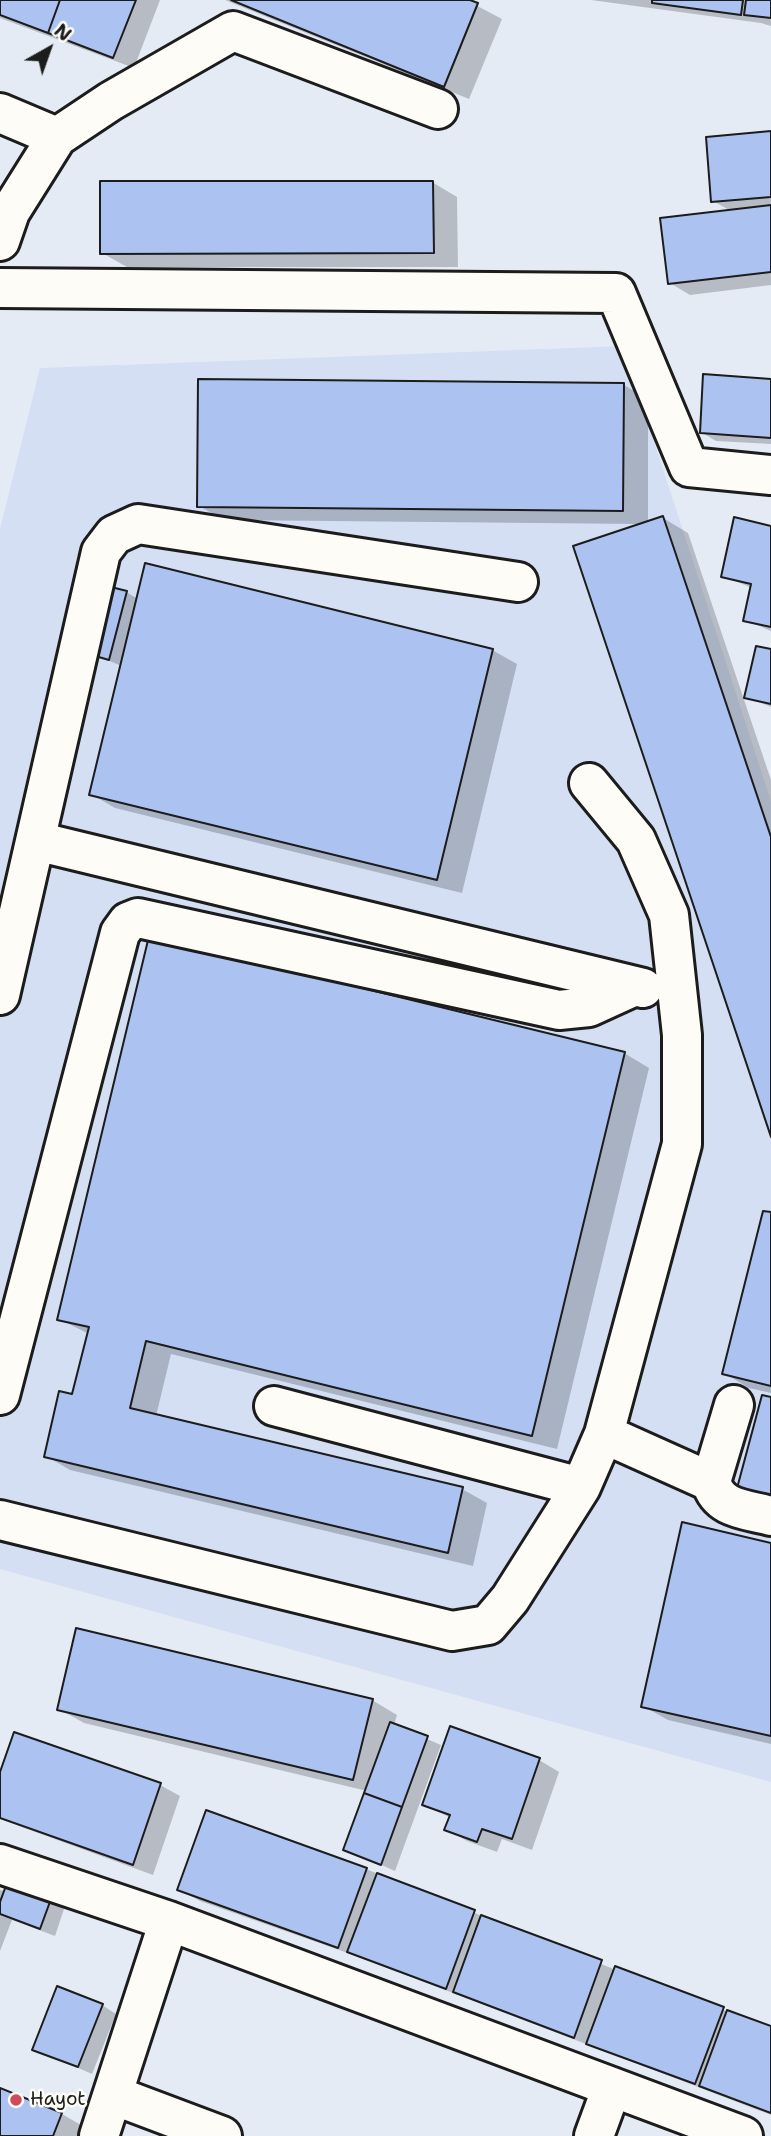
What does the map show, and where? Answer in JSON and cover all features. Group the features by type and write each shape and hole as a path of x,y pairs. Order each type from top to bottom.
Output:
{"street":[{"path":"0,241 10,212 57,137 111,101 233,31 438,109"},
{"path":"0,113 57,137"},
{"path":"0,288 616,293 689,467 771,475"},
{"path":"0,995 101,552 114,535 138,524 517,582"},
{"path":"0,1520 452,1631 488,1625 510,1599 581,1487 604,1434 682,1144 679,996 668,915 636,840 589,783"},
{"path":"36,841 679,996"},
{"path":"0,1395 121,933 128,922 138,918 559,1010 589,1007 635,986"},
{"path":"734,1405 711,1482 715,1495 722,1502 771,1516"},
{"path":"274,1406 581,1487"},
{"path":"604,1434 711,1482"},
{"path":"0,1864 169,1921 743,2136"},
{"path":"99,2136 169,1921"},
{"path":"594,2136 612,2087"},
{"path":"113,2095 222,2136"}],"shaded area":[{"path":"623,346 771,801 771,1782 0,1569 0,529 40,368"}],"building":[{"path":"0,0 60,0 48,33 0,15"},
{"path":"60,0 136,0 113,58 48,33"},
{"path":"231,0 470,0 478,3 444,87"},
{"path":"652,0 743,0 741,15 652,3"},
{"path":"746,0 771,0 771,18 744,15"},
{"path":"771,131 771,197 711,202 706,137"},
{"path":"100,181 433,181 434,253 100,254"},
{"path":"771,205 771,272 668,284 660,218"},
{"path":"703,374 771,379 771,438 700,433"},
{"path":"198,379 624,383 623,511 197,507"},
{"path":"663,516 771,837 771,1137 573,546"},
{"path":"734,517 771,526 771,627 743,621 751,584 721,577"},
{"path":"145,563 493,649 437,880 89,795"},
{"path":"103,585 127,591 109,660 85,653"},
{"path":"756,646 771,649 771,704 744,698"},
{"path":"149,936 625,1052 532,1436 146,1341 130,1408 463,1487 448,1553 44,1457 59,1391 72,1394 89,1327 57,1320"},
{"path":"763,1211 771,1212 771,1386 722,1374"},
{"path":"762,1395 771,1397 771,1502 736,1492"},
{"path":"682,1522 771,1543 771,1736 641,1707"},
{"path":"76,1628 373,1699 353,1780 57,1710"},
{"path":"390,1722 428,1736 402,1807 364,1793"},
{"path":"450,1726 540,1758 512,1839 482,1829 477,1842 444,1830 450,1815 422,1805"},
{"path":"14,1732 161,1783 133,1865 0,1818 0,1772"},
{"path":"364,1793 402,1807 381,1865 343,1850"},
{"path":"206,1810 367,1868 338,1948 177,1890"},
{"path":"377,1873 475,1910 446,1989 347,1952"},
{"path":"7,1883 51,1899 40,1929 0,1914 0,1902"},
{"path":"481,1915 602,1960 574,2038 453,1992"},
{"path":"615,1966 724,2007 695,2084 586,2044"},
{"path":"57,1986 103,2004 78,2067 32,2050"},
{"path":"727,2010 771,2026 771,2113 699,2086"},
{"name":"Hayot","path":"0,2088 62,2113 53,2136 0,2136"}],"place":[{"name":"Hayot","path":"16,2100"}]}
